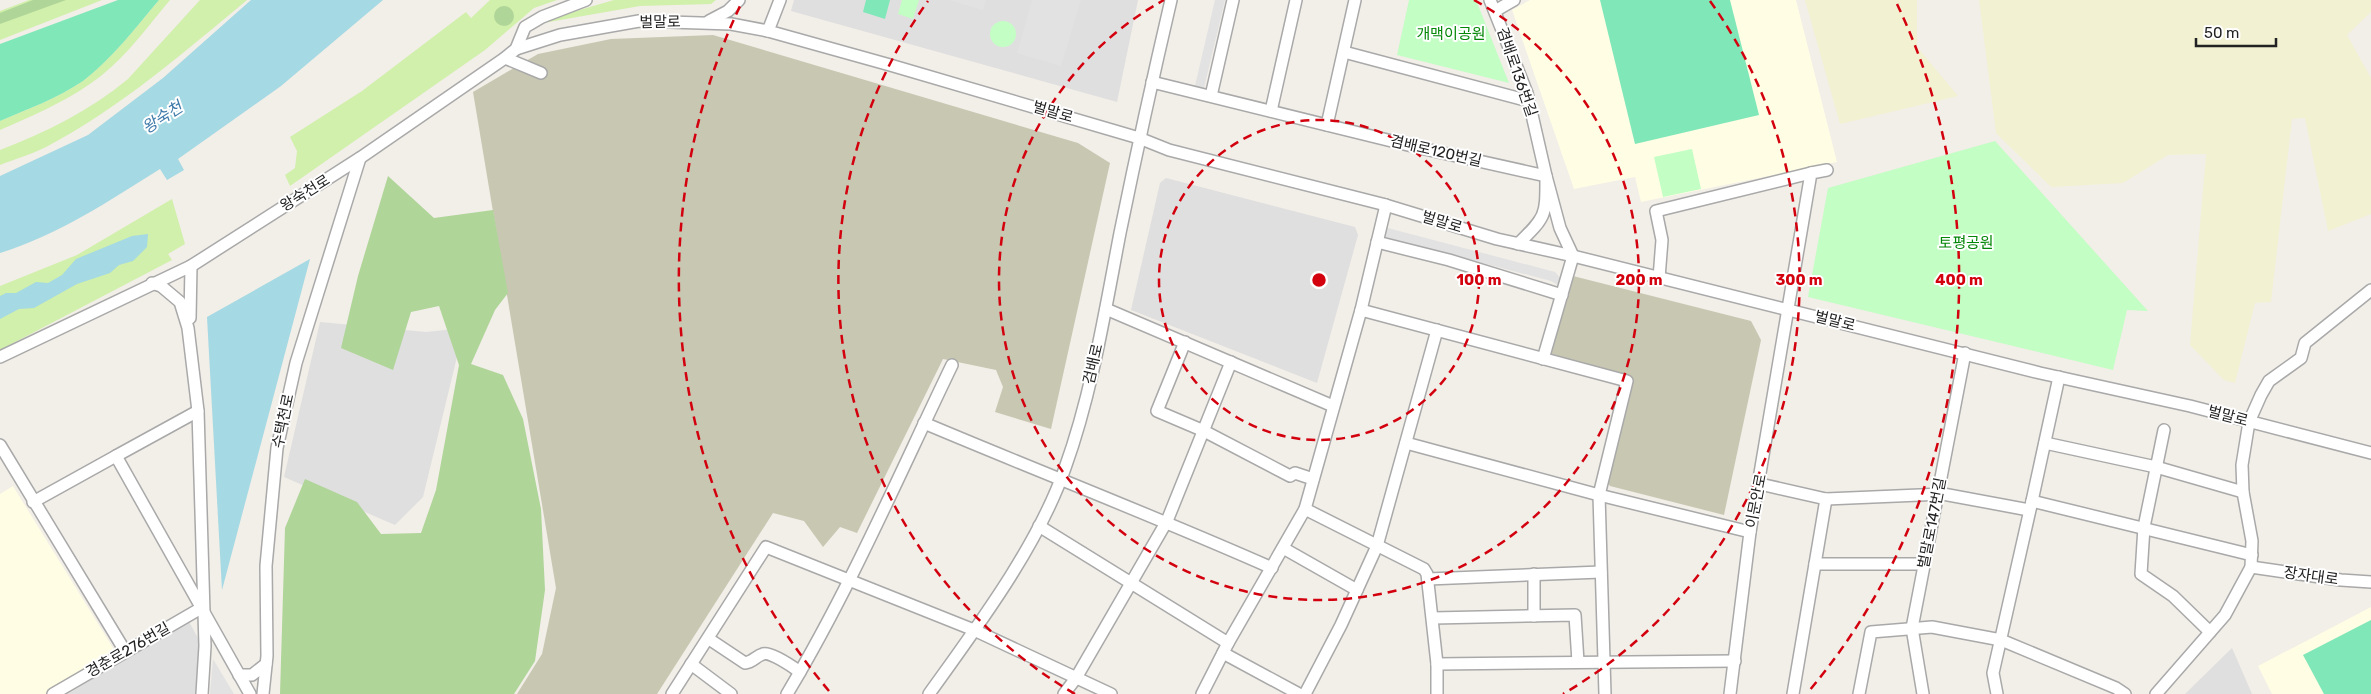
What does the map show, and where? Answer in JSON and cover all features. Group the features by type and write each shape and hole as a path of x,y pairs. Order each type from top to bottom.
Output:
{"street":[{"name":"왕숙천로","path":"0,357 191,266 360,158 505,58 516,49 525,27 542,17 586,0"},
{"path":"710,21 728,11 739,0"},
{"path":"768,31 780,0"},
{"name":"검배로","path":"928,694 974,630 1039,526 1060,481 1084,401 1106,308 1139,138 1171,0"},
{"path":"1211,96 1233,0"},
{"path":"1270,111 1296,0"},
{"path":"1327,125 1355,0"},
{"path":"1492,5 1514,0"},
{"name":"겸배로136번길","path":"1492,5 1529,101 1546,176"},
{"name":"벌말로","path":"516,49 560,35 639,21 710,21 768,31 1139,138 1169,150 1386,205 1518,244 2059,377 2190,406 2371,452"},
{"path":"1344,52 1529,101"},
{"path":"505,58 541,73"},
{"name":"겸배로120번길","path":"1152,82 1416,147 1546,176"},
{"name":"수택천로","path":"263,694 266,664 266,566 277,448 296,363 360,158"},
{"path":"1659,278 1662,240 1656,211 1827,170"},
{"name":"이문안로","path":"1730,694 1750,532 1760,484 1811,173"},
{"path":"1518,244 1540,222 1545,214 1546,176"},
{"path":"1543,359 1573,256 1560,228 1546,176"},
{"path":"1202,694 1225,648 1305,509 1332,406 1361,310 1386,205"},
{"path":"1377,242 1449,260 1562,295"},
{"path":"188,328 191,308 191,266"},
{"path":"152,283 162,286 180,302 188,328 198,411 202,607 205,646 202,694"},
{"path":"2156,694 2225,615 2251,567 2252,541 2243,492 2242,465 2249,422 2269,381 2300,358 2305,343 2371,290"},
{"path":"1106,308 1332,406"},
{"path":"1361,310 1627,381 1599,496 1605,694"},
{"path":"1305,694 1377,546 1437,330"},
{"path":"1185,342 1157,411 1204,431 1290,476 1295,473 1313,479"},
{"name":"벌말로147번길","path":"1923,694 1912,628 1965,353"},
{"path":"1064,694 1076,678 1167,521 1232,362"},
{"path":"787,694 848,580 952,365"},
{"path":"1998,694 1992,673 2059,377"},
{"path":"33,502 198,411"},
{"path":"924,423 1060,481 1167,521 1272,568"},
{"path":"2164,430 2144,527 2141,574 2173,596 2210,632"},
{"path":"1406,443 1599,496 1750,532"},
{"path":"2045,443 2156,467 2243,492"},
{"path":"0,445 125,651"},
{"path":"116,456 250,694"},
{"path":"1760,484 1826,499 1937,494 2031,506 2144,527 2252,555"},
{"path":"1793,694 1826,499"},
{"path":"1305,509 1424,570 1428,579 1433,618 1437,664 1437,694"},
{"path":"1039,526 1131,584 1225,648 1299,694"},
{"path":"672,694 766,547 974,630 1111,694"},
{"path":"1283,548 1357,590"},
{"path":"1815,564 1923,564"},
{"name":"장자대로","path":"2251,567 2341,580 2371,582"},
{"path":"1428,579 1602,572"},
{"path":"1534,574 1534,616"},
{"name":"경춘로276번길","path":"53,694 202,607"},
{"path":"1433,618 1576,615 1578,662"},
{"path":"1859,694 1871,632 1932,627 2001,640 2116,688 2125,694"},
{"path":"709,638 745,663 751,662 761,654 768,653 800,672"},
{"path":"1437,664 1735,661"},
{"path":"239,675 252,675 266,664"},
{"path":"691,664 731,694"}],"shaded area":[{"path":"794,0 1138,0 1117,102 791,11"},
{"path":"949,0 986,0 983,10"},
{"path":"1032,0 1081,0 1061,66 1017,53"},
{"path":"1215,0 1225,0 1204,88 1195,86"},
{"path":"1530,0 1796,0 1837,162 1641,202 1635,177 1574,189 1512,10"},
{"path":"1805,0 1917,0 1917,47 1958,96 1840,124"},
{"path":"1979,0 2371,0 2371,12 2347,35 2371,78 2371,214 2328,231 2305,118 2292,119 2271,302 2255,303 2235,383 2224,380 2190,345 2206,154 2168,155 2123,183 2051,187 1996,133"},
{"path":"713,35 1078,143 1110,163 1051,429 995,412 1003,387 996,370 943,359 857,533 840,527 823,547 804,521 773,513 657,694 517,694 542,654 556,588 473,92 538,54 611,39"},
{"path":"1166,178 1355,227 1358,235 1317,383 1131,310 1160,183"},
{"path":"1380,226 1555,272 1562,280 1558,285 1551,281 1377,235"},
{"path":"1569,275 1751,321 1761,340 1724,515 1610,486 1606,480 1625,377 1551,356 1548,351"},
{"path":"320,322 426,332 464,328 423,497 395,525 284,477"},
{"path":"13,486 118,656 54,694 0,694 0,494"},
{"path":"2371,607 2371,694 2272,694 2258,666"},
{"path":"188,620 199,640 201,694 68,694"},
{"path":"2232,648 2252,694 2185,694"},
{"path":"213,659 234,694 210,694"}],"green space":[{"path":"29,0 102,0 0,40 0,11"},
{"path":"33,0 66,0 0,24 0,13"},
{"path":"118,0 159,0 114,53 83,81 53,98 0,121 0,44"},
{"path":"159,0 170,0 112,67 67,98 0,130 0,121 43,103 83,81 104,63"},
{"path":"200,0 247,0 150,79 100,115 46,147 0,165 0,150 67,120 99,101 128,79"},
{"path":"490,0 557,0 534,8 485,50 290,186 285,175 295,168 297,151 290,137 362,91 466,12 471,18"},
{"path":"614,0 716,0 711,4 640,6 543,23"},
{"path":"866,0 890,0 885,19 863,12"},
{"path":"902,0 919,0 913,19 898,14"},
{"name":"개맥이공원","path":"1409,0 1476,0 1509,83 1397,55"},
{"path":"1600,0 1730,0 1759,115 1635,144"},
{"path":"500,6 508,6 514,12 514,20 508,26 500,26 494,20 494,12"},
{"path":"1003,21 1012,25 1016,34 1012,43 1003,47 994,43 990,34 994,25"},
{"name":"토평공원","path":"1995,141 2148,311 2127,310 2113,370 1808,297 1828,188"},
{"path":"1692,149 1701,189 1663,197 1654,157"},
{"path":"388,176 434,218 493,210 508,293 495,310 471,364 503,375 523,419 541,509 545,590 535,661 514,694 280,694 285,528 305,479 357,502 381,534 421,533 436,490 459,365 439,306 411,312 393,370 341,348 358,276"},
{"path":"172,199 185,244 168,254 172,260 0,350 0,286 77,255"},
{"path":"2371,620 2371,694 2324,694 2303,655"}],"water":[{"name":"왕숙천","path":"251,0 383,0 281,86 178,159 184,170 167,180 160,169 63,227 21,246 0,253 0,176 88,135 163,78"},
{"path":"148,234 147,247 133,261 119,265 110,273 77,284 34,308 19,309 0,319 0,296 6,293 16,293 36,282 48,283 62,275 76,259 132,236"},
{"path":"310,259 222,590 207,317"}]}
